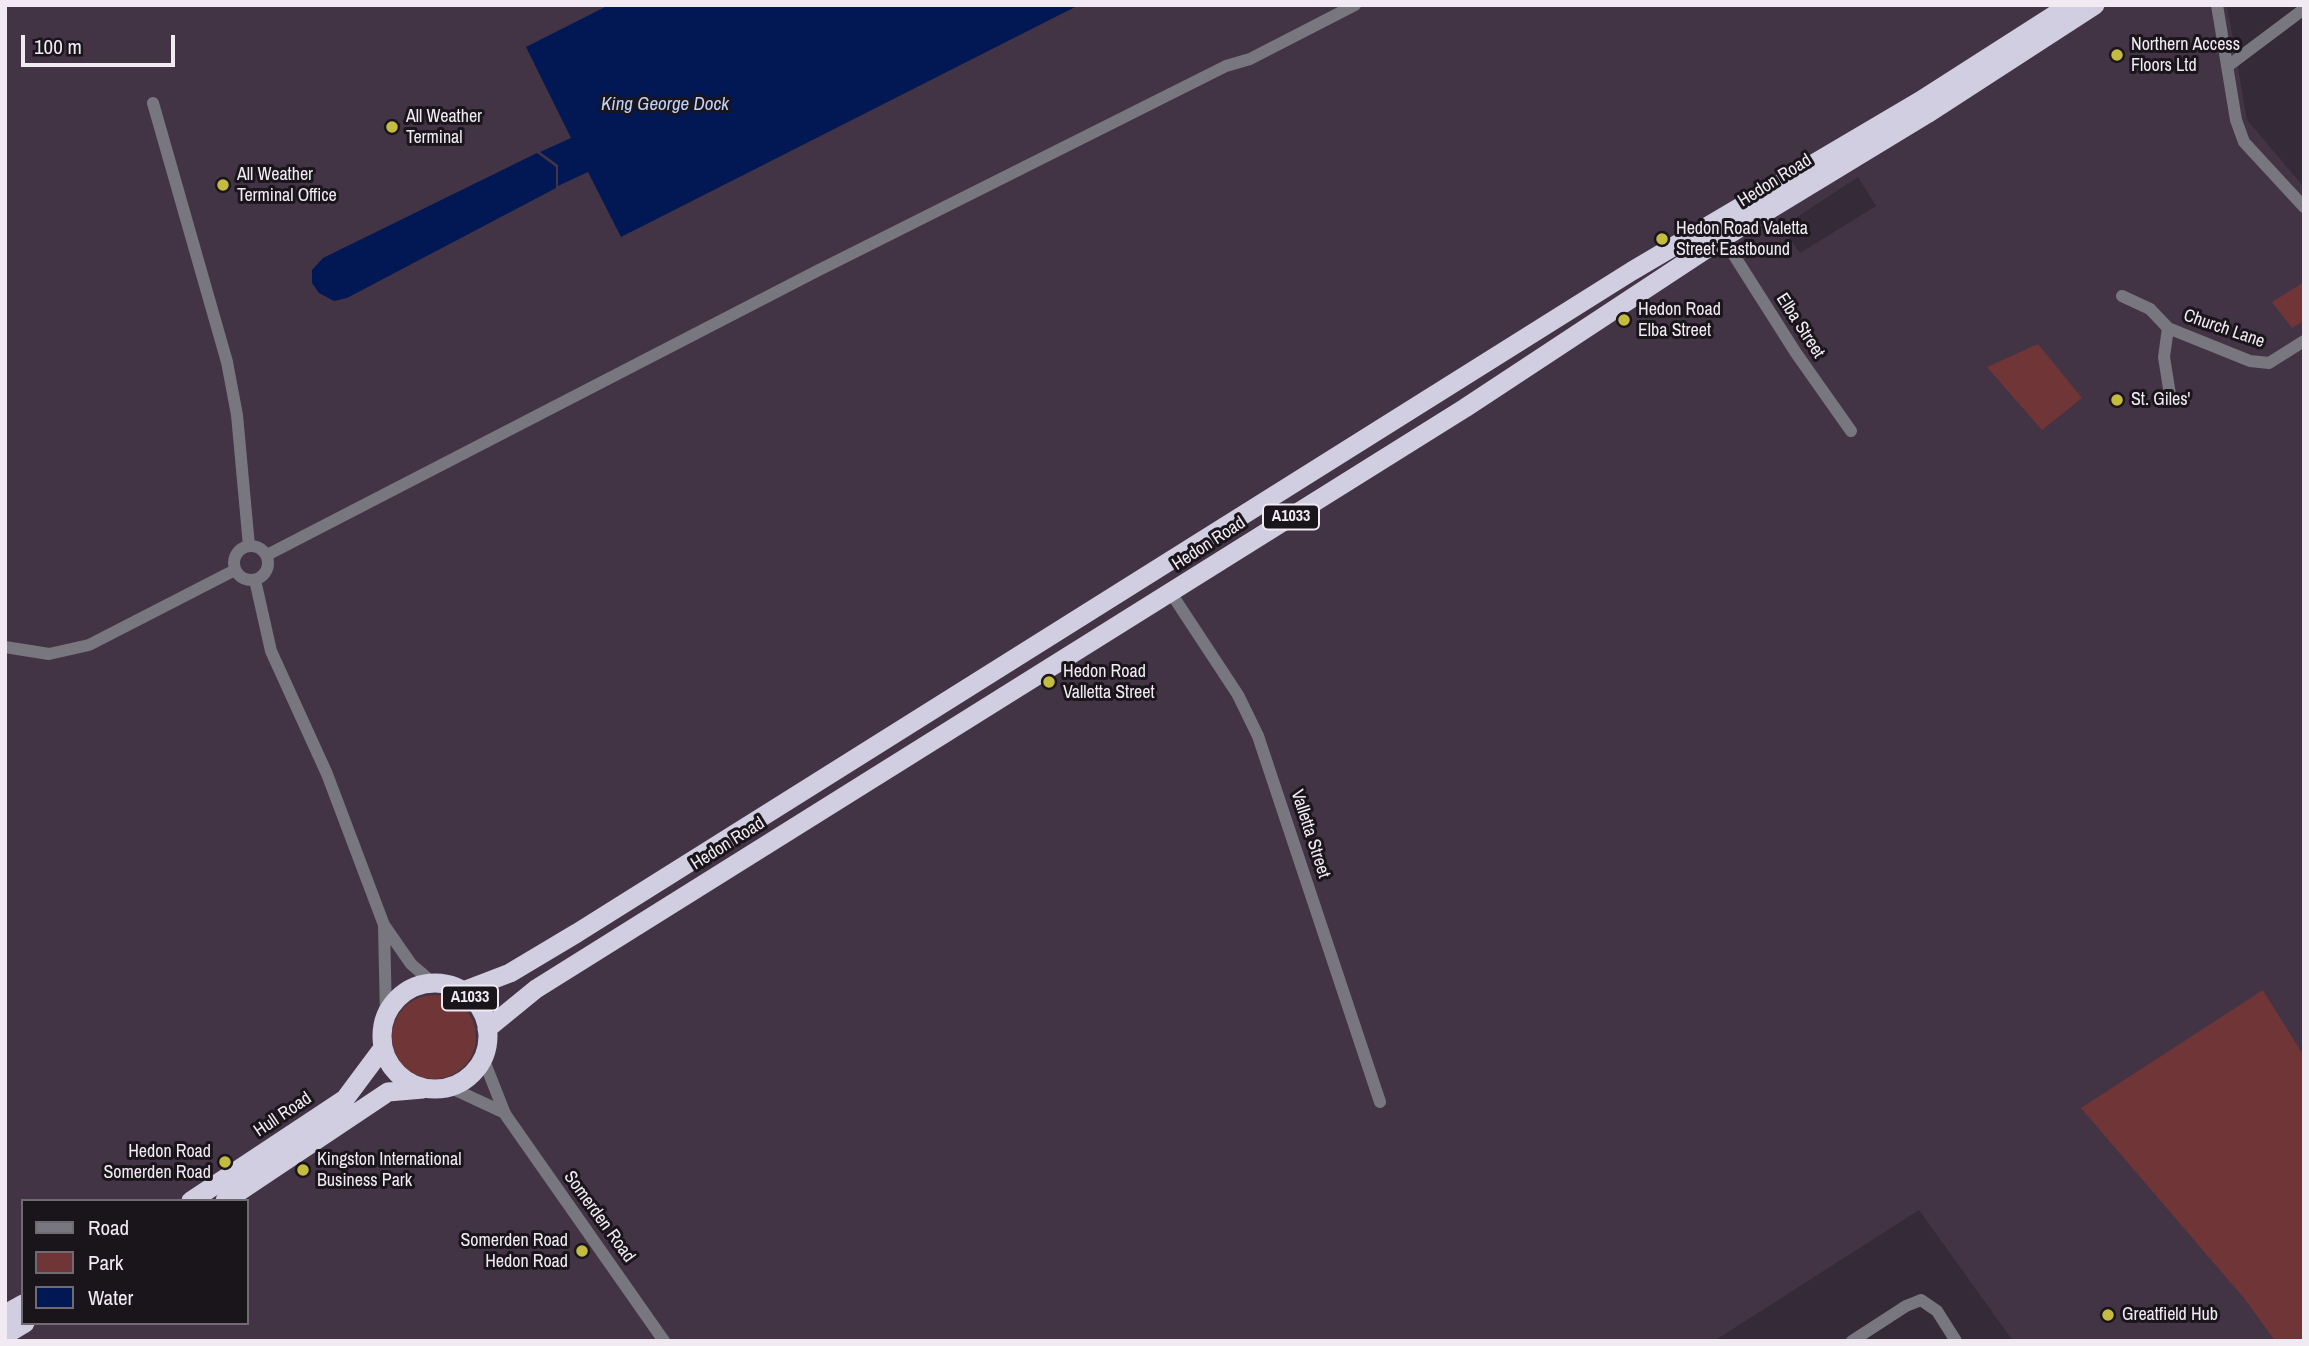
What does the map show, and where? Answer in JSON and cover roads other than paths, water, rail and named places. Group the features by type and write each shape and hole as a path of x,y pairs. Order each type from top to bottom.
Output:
{"highway":[{"name":"Hedon Road","path":"463,991 510,973 577,933 1632,271 1920,101 2070,5"},
{"name":"Hedon Road","path":"487,1029 536,989 1500,386 1723,238 1937,108 2095,5"},
{"name":"A1033","path":"386,1016 404,993 433,983 463,991 479,1008 487,1029 483,1058"},
{"path":"386,1016 382,1032 383,1048 399,1075 427,1089"},
{"name":"Hull Road","path":"194,1199 345,1099 383,1048"},
{"path":"228,1199 388,1092 449,1087 469,1076 483,1058"},
{"path":"5,1314 21,1305"},
{"path":"5,1335 22,1325"}],"street":[{"path":"267,555 817,271 1226,66 1250,59 1355,5"},
{"path":"2217,5 2236,120 2244,142 2304,207"},
{"path":"2228,66 2304,9"},
{"path":"153,103 227,362 237,415 249,546"},
{"name":"Elba Street","path":"1723,238 1796,353 1851,431"},
{"name":"Church Lane","path":"2122,296 2150,309 2168,328 2250,361 2269,363 2304,341"},
{"name":"Church Lane","path":"2168,328 2164,357 2171,401"},
{"path":"249,546 260,548 267,555 267,571 255,580 243,579 235,570 237,555 249,546"},
{"path":"5,647 50,654 89,645 235,570"},
{"path":"255,580 271,651 327,774 384,925 411,964 433,983"},
{"name":"Valletta Street","path":"1171,593 1238,695 1258,736 1380,1102"},
{"path":"384,925 386,1016"},
{"name":"Somerden Road","path":"483,1058 505,1114 664,1341"},
{"name":"Somerden Road","path":"449,1087 505,1114"},
{"path":"1852,1341 1906,1306 1922,1300 1937,1311 1956,1341"}],"water":[{"name":"King George Dock","path":"609,5 1079,5 621,237 588,172 558,186 558,165 540,152 571,138 526,47"},
{"path":"537,153 556,167 556,188 347,298 334,301 319,293 312,283 312,270 323,258"}],"place":[{"name":"Northern Access Floors Ltd","path":"2117,55"},
{"name":"All Weather Terminal","path":"392,127"},
{"name":"All Weather Terminal Office","path":"223,185"},
{"name":"Hedon Road Valetta Street Eastbound","path":"1662,239"},
{"name":"Hedon Road Elba Street","path":"1624,320"},
{"name":"St. Giles'","path":"2117,400"},
{"name":"Hedon Road Valletta Street","path":"1049,682"},
{"name":"Hedon Road Somerden Road","path":"225,1162"},
{"name":"Kingston International Business Park","path":"303,1170"},
{"name":"Somerden Road Hedon Road","path":"582,1251"},
{"name":"Greatfield Hub","path":"2108,1315"}]}
